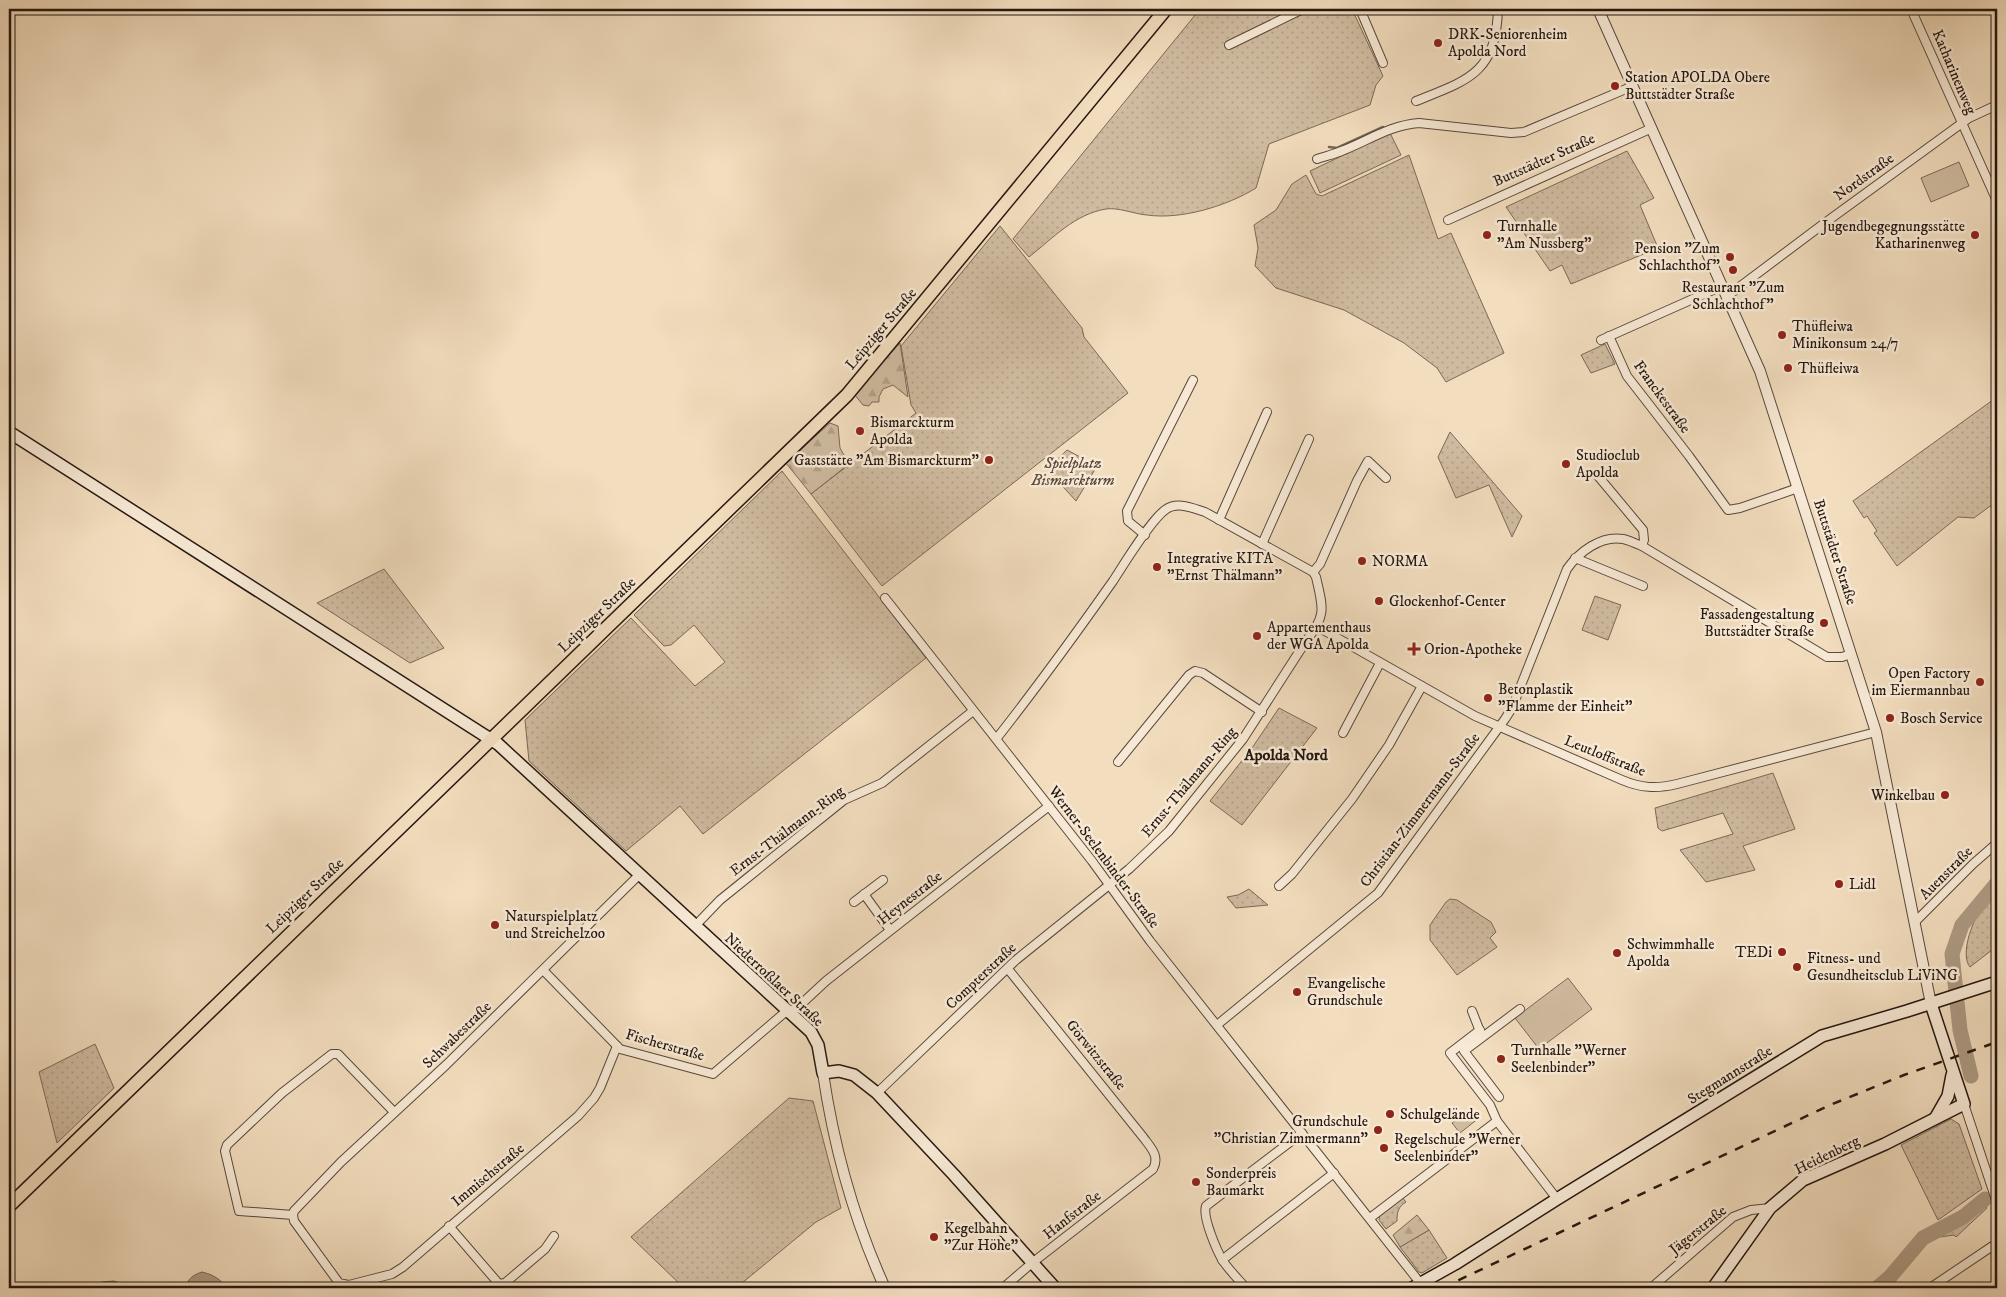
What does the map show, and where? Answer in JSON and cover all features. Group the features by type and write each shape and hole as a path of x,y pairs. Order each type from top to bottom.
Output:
{"main road":[{"name":"Leipziger Straße","path":"9,1206 847,395 1166,9"},
{"name":"Niederroßlaer Straße","path":"9,432 491,739 816,1038 823,1073"},
{"name":"Stegmannstraße","path":"1417,1286 1822,1036 1931,1004 1997,982"},
{"path":"1931,1004 1964,1104"},
{"path":"1936,1118 1948,1096 1953,1070"},
{"path":"823,1073 839,1072 854,1075 877,1093 1055,1288"},
{"name":"Heidenberg","path":"1713,1288 1770,1208 1803,1180 1885,1144 1964,1104"}],"street":[{"path":"1229,45 1303,9"},
{"path":"1360,9 1383,63"},
{"path":"1416,101 1461,83 1476,73 1485,61 1495,40 1498,9"},
{"name":"Buttstädter Straße","path":"1598,9 1760,371 1876,732 1931,1004"},
{"name":"Katharinenweg","path":"1911,9 1997,201"},
{"path":"1317,159 1342,151 1388,130 1410,123 1511,133 1524,132 1633,86"},
{"name":"Nordstraße","path":"1726,297 1969,118 1997,105"},
{"name":"Buttstädter Straße","path":"1448,220 1652,128"},
{"path":"1601,340 1722,286"},
{"name":"Franckestraße","path":"1609,336 1627,376 1728,510 1740,508 1798,488"},
{"path":"1145,535 1128,521 1128,511 1193,380"},
{"path":"1220,520 1267,412"},
{"path":"1262,544 1309,439"},
{"path":"1313,572 1320,564 1356,482 1368,461 1386,478"},
{"path":"1598,476 1643,530 1644,540 1642,546"},
{"path":"997,738 1058,660 1145,535 1165,510 1180,505 1191,507 1220,520 1313,572 1316,577 1322,608 1322,618 1318,627"},
{"name":"Christian-Zimmermann-Straße","path":"1217,1025 1378,892 1512,708 1567,569 1575,558 1588,548 1608,539 1622,539 1642,546 1827,657 1842,657 1851,654"},
{"path":"1575,558 1643,586"},
{"name":"Werner-Seelenbinder-Straße","path":"884,598 973,711 997,738 1110,885 1144,934 1370,1218 1417,1286"},
{"name":"Leutloffstraße","path":"1318,627 1475,716 1646,788 1661,788 1876,732"},
{"name":"Ernst-Thälmann-Ring","path":"1110,885 1149,852 1169,831 1219,770 1262,712 1306,641 1318,627"},
{"path":"1343,733 1380,663"},
{"path":"1118,762 1189,675 1195,671 1203,673 1262,712"},
{"path":"1279,886 1292,874 1352,799 1389,745 1422,686"},
{"name":"Ernst-Thälmann-Ring","path":"695,926 737,886 844,800 882,783 973,711"},
{"name":"Heynestraße","path":"789,1012 797,1008 826,981 1049,806"},
{"name":"Auenstraße","path":"1915,922 1997,842"},
{"name":"Schwabestraße","path":"293,1215 294,1211 341,1162 446,1065 639,875"},
{"path":"854,902 882,880"},
{"name":"Compterstraße","path":"877,1093 1008,968 1110,885"},
{"path":"864,894 890,930"},
{"name":"Görwitzstraße","path":"1008,968 1143,1137 1156,1156 1157,1162"},
{"name":"Fischerstraße","path":"543,970 620,1049 713,1074 783,1014 789,1012"},
{"path":"1520,1009 1450,1053 1490,1105 1497,1121 1557,1199"},
{"path":"1472,1011 1481,1034"},
{"path":"1481,1034 1464,1051 1499,1097"},
{"name":"Immischstraße","path":"343,1286 392,1274 403,1267 578,1116 600,1088 617,1046"},
{"path":"343,1286 294,1220 293,1215 239,1211 225,1151 227,1145 282,1093 332,1054 338,1054 394,1112"},
{"path":"823,1073 844,1178 866,1244 885,1288"},
{"path":"1964,1104 1997,1202"},
{"path":"1370,1218 1497,1121"},
{"path":"1246,1288 1222,1260 1204,1211 1206,1206 1302,1133"},
{"name":"Hanfstraße","path":"1003,1288 1032,1263 1153,1169 1157,1162"},
{"path":"1222,1260 1334,1173"},
{"name":"Jägerstraße","path":"1651,1288 1733,1217 1751,1210 1770,1208"},
{"path":"449,1226 497,1286 505,1283 545,1249 554,1236"},
{"path":"1930,1288 1997,1243"}],"green space":[{"path":"1200,9 1352,9 1383,76 1376,85 1370,105 1269,144 1256,188 1232,201 1203,210 1174,215 1147,215 1111,209 1095,212 1074,221 1029,257 1013,239"},
{"path":"1390,133 1401,155 1320,193 1310,171"},
{"path":"1627,151 1654,198 1640,205 1658,248 1571,284 1562,265 1550,271 1506,207"},
{"path":"1409,155 1438,239 1451,233 1504,353 1446,382 1437,368 1404,343 1344,310 1276,288 1255,266 1258,248 1254,225 1276,210 1292,184 1306,175 1316,194 1322,196"},
{"path":"1959,162 1969,186 1931,202 1921,178"},
{"path":"1000,226 1082,328 1084,337 1128,393 882,586 811,494 916,413 911,405 901,346"},
{"path":"900,343 908,397 893,385 883,389 879,402 872,402 869,406 863,405 854,394"},
{"path":"1605,344 1615,364 1591,373 1581,355"},
{"path":"1997,397 1997,501 1974,518 1958,517 1897,566 1874,533 1877,531 1867,516 1864,518 1853,501"},
{"path":"830,423 838,426 840,448 849,464 811,494 786,463"},
{"path":"1450,432 1522,516 1512,537 1489,485 1456,498 1438,457"},
{"name":"Spielplatz Bismarckturm","path":"1067,450 1097,466 1076,501 1047,469"},
{"path":"782,471 926,658 703,834 680,806 626,851 529,761 525,720 631,618 695,686 725,662 694,625 671,645 664,646 634,615"},
{"path":"384,569 444,648 410,663 317,603"},
{"path":"1595,596 1621,605 1608,640 1582,630"},
{"path":"1279,708 1317,728 1242,825 1210,801 1252,748"},
{"path":"1773,773 1795,829 1743,846 1755,870 1706,882 1680,850 1733,834 1723,813 1662,831 1658,828 1655,808"},
{"path":"1249,889 1268,905 1236,908 1227,897 1238,895"},
{"path":"1997,894 1997,946 1970,967 1966,955 1971,930 1980,911"},
{"path":"1450,899 1457,900 1491,922 1496,932 1490,938 1497,947 1457,975 1430,940 1430,925"},
{"path":"1568,978 1592,1009 1539,1049 1515,1018"},
{"path":"95,1044 114,1088 57,1143 39,1072"},
{"path":"789,1098 813,1101 841,1208 816,1222 736,1288 684,1288 631,1237"},
{"path":"1471,1108 1479,1118 1460,1133 1452,1123"},
{"path":"1951,1119 1959,1124 1982,1189 1938,1220 1901,1145"},
{"path":"1402,1197 1406,1202 1398,1210 1397,1221 1386,1229 1379,1220 1380,1214"},
{"path":"1986,1206 1987,1208 1956,1237 1954,1235 1940,1237 1938,1233 1964,1219 1975,1210 1979,1211"},
{"path":"1417,1215 1429,1230 1400,1247 1393,1235"},
{"path":"1429,1230 1447,1258 1422,1273 1419,1272 1400,1247"}],"shaded area":[{"path":"202,1272 210,1274 227,1288 186,1288 191,1278"},
{"path":"114,1281 132,1288 95,1288 102,1282"}],"waterway":[{"path":"1329,147 1337,148 1383,127"},
{"path":"1971,1076 1960,1030 1952,954 1962,925 1997,883"},
{"path":"1877,1288 1890,1277 1923,1238 1963,1217 1985,1199"}],"railway":[{"path":"1442,1288 1830,1105 1904,1075 1997,1042"}],"place":[{"name":"DRK-Seniorenheim Apolda Nord","path":"1438,43"},
{"name":"Station APOLDA Obere Buttstädter Straße","path":"1615,86"},
{"name":"Turnhalle \"Am Nussberg\"","path":"1487,235"},
{"name":"Jugendbegegnungsstätte Katharinenweg","path":"1975,235"},
{"name":"Pension \"Zum Schlachthof\"","path":"1730,257"},
{"name":"Restaurant \"Zum Schlachthof\"","path":"1733,270"},
{"name":"Thüfleiwa Minikonsum 24/7","path":"1782,335"},
{"name":"Thüfleiwa","path":"1788,368"},
{"name":"Bismarckturm Apolda","path":"860,431"},
{"name":"Gaststätte \"Am Bismarckturm\"","path":"989,460"},
{"name":"Studioclub Apolda","path":"1566,464"},
{"name":"NORMA","path":"1362,561"},
{"name":"Integrative KITA \"Ernst Thälmann\"","path":"1157,567"},
{"name":"Glockenhof-Center","path":"1379,601"},
{"name":"Fassadengestaltung Buttstädter Straße","path":"1824,623"},
{"name":"Appartementhaus der WGA Apolda","path":"1257,636"},
{"name":"Orion-Apotheke","path":"1414,649"},
{"name":"Open Factory im Eiermannbau","path":"1980,682"},
{"name":"Betonplastik \"Flamme der Einheit\"","path":"1488,698"},
{"name":"Bosch Service","path":"1890,718"},
{"name":"Winkelbau","path":"1945,795"},
{"name":"Lidl","path":"1839,884"},
{"name":"Naturspielplatz und Streichelzoo","path":"495,925"},
{"name":"TEDi","path":"1782,952"},
{"name":"Schwimmhalle Apolda","path":"1617,953"},
{"name":"Fitness- und Gesundheitsclub LiViNG","path":"1797,967"},
{"name":"Evangelische Grundschule","path":"1297,992"},
{"name":"Turnhalle \"Werner Seelenbinder\"","path":"1501,1059"},
{"name":"Schulgelände","path":"1390,1114"},
{"name":"Grundschule \"Christian Zimmermann\"","path":"1378,1130"},
{"name":"Regelschule \"Werner Seelenbinder\"","path":"1384,1148"},
{"name":"Sonderpreis Baumarkt","path":"1196,1182"},
{"name":"Kegelbahn \"Zur Höhe\"","path":"934,1237"}],"district":[{"name":"Apolda Nord","path":"1286,755"}]}
